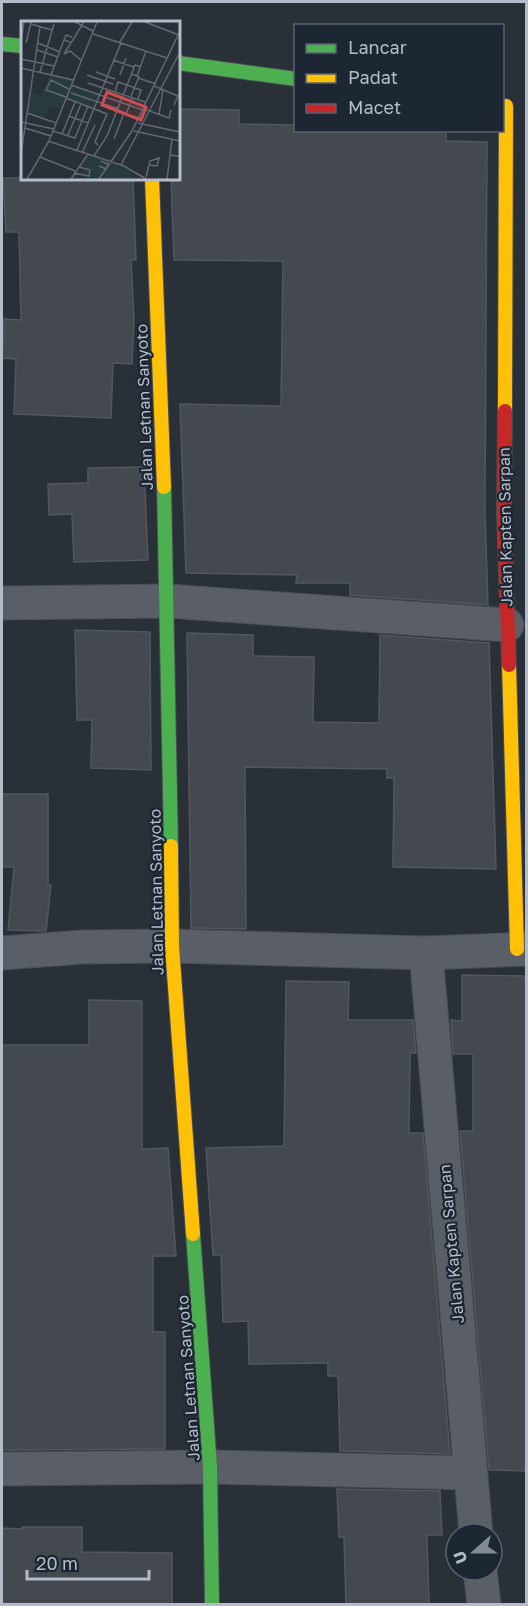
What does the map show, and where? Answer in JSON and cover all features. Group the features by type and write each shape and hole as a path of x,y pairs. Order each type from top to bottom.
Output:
{"street":[{"path":"2,44 21,46"},
{"path":"180,63 294,78"},
{"name":"Jalan Kapten Sarpan","path":"508,107 504,513 507,625 518,700 522,949"},
{"name":"Jalan Letnan Sanyoto","path":"152,180 168,601 172,946 210,1467 212,1605"},
{"path":"2,603 168,601 507,625"},
{"path":"2,953 82,947 172,946 426,953 522,949"},
{"name":"Jalan Kapten Sarpan","path":"426,953 475,1522"},
{"path":"2,1469 210,1467 470,1473"},
{"path":"481,1582 484,1605"}],"building":[{"path":"180,109 239,110 239,124 294,125 294,132 446,132 446,141 487,142 485,513 488,605 350,595 350,583 296,583 297,575 186,573 180,404 281,406 283,261 174,260 171,180 180,180"},
{"path":"3,178 133,180 136,260 131,260 134,319 132,364 113,363 111,418 14,414 16,359 2,358 4,319 21,320 19,232 6,232"},
{"path":"144,467 148,560 74,562 72,514 49,515 48,484 88,483 88,468"},
{"path":"75,630 150,632 151,770 91,768 92,720 77,720"},
{"path":"187,633 253,635 253,656 314,657 313,722 379,723 380,635 489,643 496,869 393,867 394,778 387,778 387,769 245,767 246,929 191,928"},
{"path":"2,794 48,794 48,885 51,885 46,931 8,930 14,867 2,867"},
{"path":"462,975 526,976 526,1471 489,1470 460,1131 473,1131 473,1054 453,1054 451,1020 462,1021"},
{"path":"286,981 349,982 348,1020 413,1020 416,1053 410,1053 409,1133 423,1133 450,1454 340,1451 338,1376 328,1376 328,1363 249,1364 248,1321 223,1322 221,1255 213,1255 206,1148 284,1146"},
{"path":"89,1000 142,1001 142,1149 168,1148 176,1256 153,1256 153,1332 165,1332 165,1449 2,1450 2,1045 89,1045"},
{"path":"337,1489 440,1491 442,1535 427,1535 429,1605 346,1605 344,1537 339,1537"},
{"path":"22,1527 82,1527 82,1552 172,1553 172,1605 2,1605 2,1528 22,1529"}],"traffic: fast":[{"path":"2,44 21,46"},
{"path":"180,63 294,79"},
{"path":"164,487 171,846"},
{"path":"193,1234 210,1467 212,1604"}],"traffic: slow":[{"path":"505,411 506,106"},
{"path":"152,180 164,487"},
{"path":"509,665 517,949"},
{"path":"171,846 172,946 193,1234"}],"traffic: jam":[{"path":"505,411 504,513 509,665"}]}
